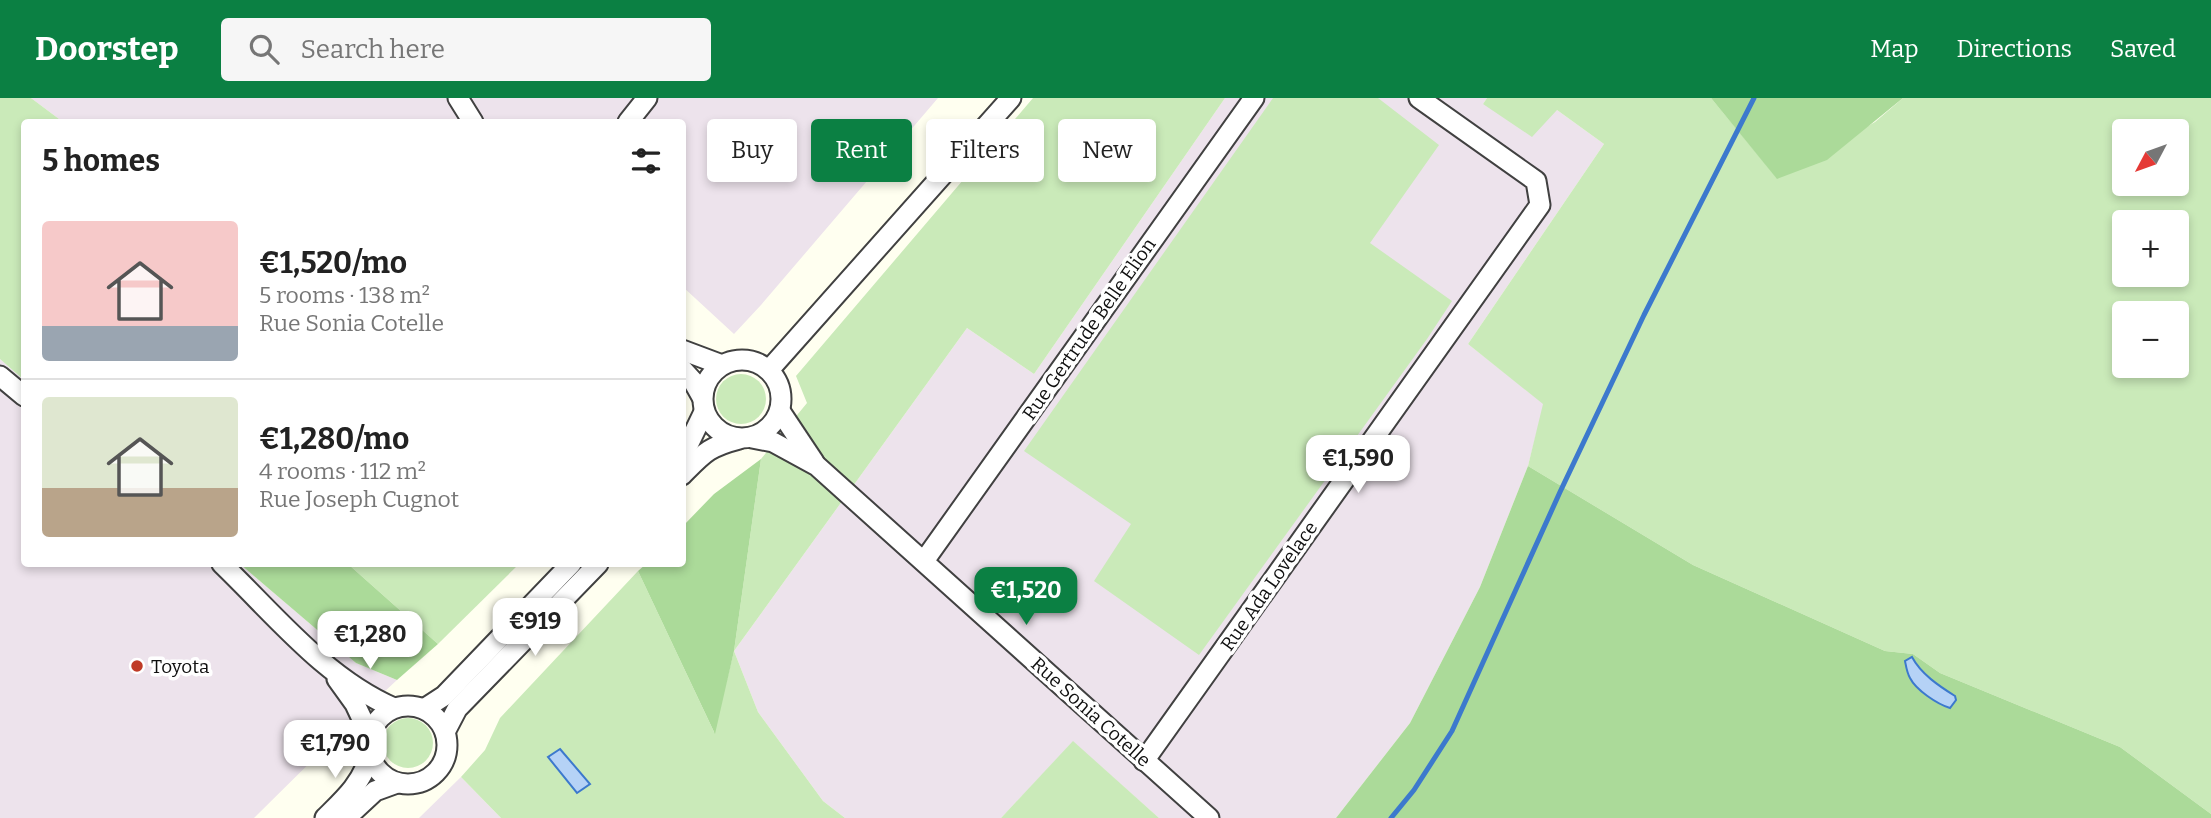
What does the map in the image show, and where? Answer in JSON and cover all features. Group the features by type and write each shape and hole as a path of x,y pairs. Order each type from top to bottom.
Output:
{"street":[{"path":"458,98 471,119"},
{"path":"630,119 648,98"},
{"path":"769,370 1011,98"},
{"name":"Rue Gertrude Belle Elion","path":"924,561 1254,98"},
{"name":"Rue Ada Lovelace","path":"1144,761 1540,205 1536,181 1419,98"},
{"path":"686,352 722,365"},
{"path":"686,446 703,404 705,384 712,373 734,360 758,363 769,370 778,382 781,396 780,411 773,424 764,432 715,445 686,471"},
{"path":"686,373 693,380 710,422 718,430 727,436 774,442 817,466"},
{"path":"0,376 21,394"},
{"path":"780,411 817,466"},
{"name":"Rue Sonia Cotelle","path":"817,466 1209,818"},
{"path":"225,567 328,667 355,704 370,736"},
{"path":"424,709 443,696 569,567"},
{"path":"445,732 457,709 595,567"},
{"path":"328,667 394,708"},
{"path":"325,818 362,778 370,757 372,729 380,716 394,708 411,705 424,709 438,719 445,732 447,748 444,762 434,775 422,782 405,785 397,783 378,771 370,757"},
{"path":"346,818 375,791 397,783"}],"shaded area":[{"path":"31,98 938,98 912,128 912,119 811,119 811,182 866,182 734,334 686,290 686,119 59,119"},
{"path":"1225,98 1487,98 1483,104 1557,110 1604,144 1468,344 1544,404 1528,466 1480,587 1410,723 1336,818 1159,818 1073,742 1001,818 845,818 823,801 758,712 734,651 967,328 1034,374"},
{"path":"0,359 21,377 21,567 244,567 356,663 397,680 254,818 0,818"},
{"path":"461,777 501,818 419,818"}],"green space":[{"path":"0,98 31,98 59,119 21,119 21,377 0,359"},
{"path":"1033,98 1225,98 1034,374 967,328 734,651 761,459 807,403 796,376 961,182 1044,182 1044,119 1015,119"},
{"path":"1273,98 1378,98 1439,145 1370,243 1452,301 1199,655 1094,581 1131,524 1024,451"},
{"path":"1487,98 1711,98 1777,178 1875,122 1903,98 2211,98 2211,814 2120,747 1940,673 1913,654 1885,651 1693,565 1528,466 1543,404 1468,344 1604,144 1557,110 1532,137 1483,104"},
{"path":"1711,98 1903,98 1827,160 1777,179"},
{"path":"741,374 759,381 766,399 759,417 741,424 723,417 716,399 723,381"},
{"path":"761,459 734,651 715,734 638,571 643,567 686,567 686,523 714,494"},
{"path":"1528,466 1693,565 1885,651 1913,654 1940,673 2120,747 2211,814 2211,818 1336,818 1410,723 1480,587"},
{"path":"244,567 351,567 438,644 397,680 356,663"},
{"path":"351,567 516,567 438,644"},
{"path":"638,571 714,732 734,651 758,712 823,801 845,818 501,818 461,777 485,750 500,718"},
{"path":"408,718 426,725 433,743 426,761 408,768 390,761 383,743 390,725"},
{"path":"1073,741 1159,818 1001,818"}],"water":[{"path":"1912,657 1925,674 1955,696 1956,700 1950,708 1927,696 1913,683 1905,661"},
{"path":"560,749 590,784 577,793 548,757"}],"waterway":[{"path":"1391,818 1414,790 1452,731 1644,315 1754,98"}],"place":[{"name":"Toyota","path":"137,666"}]}
